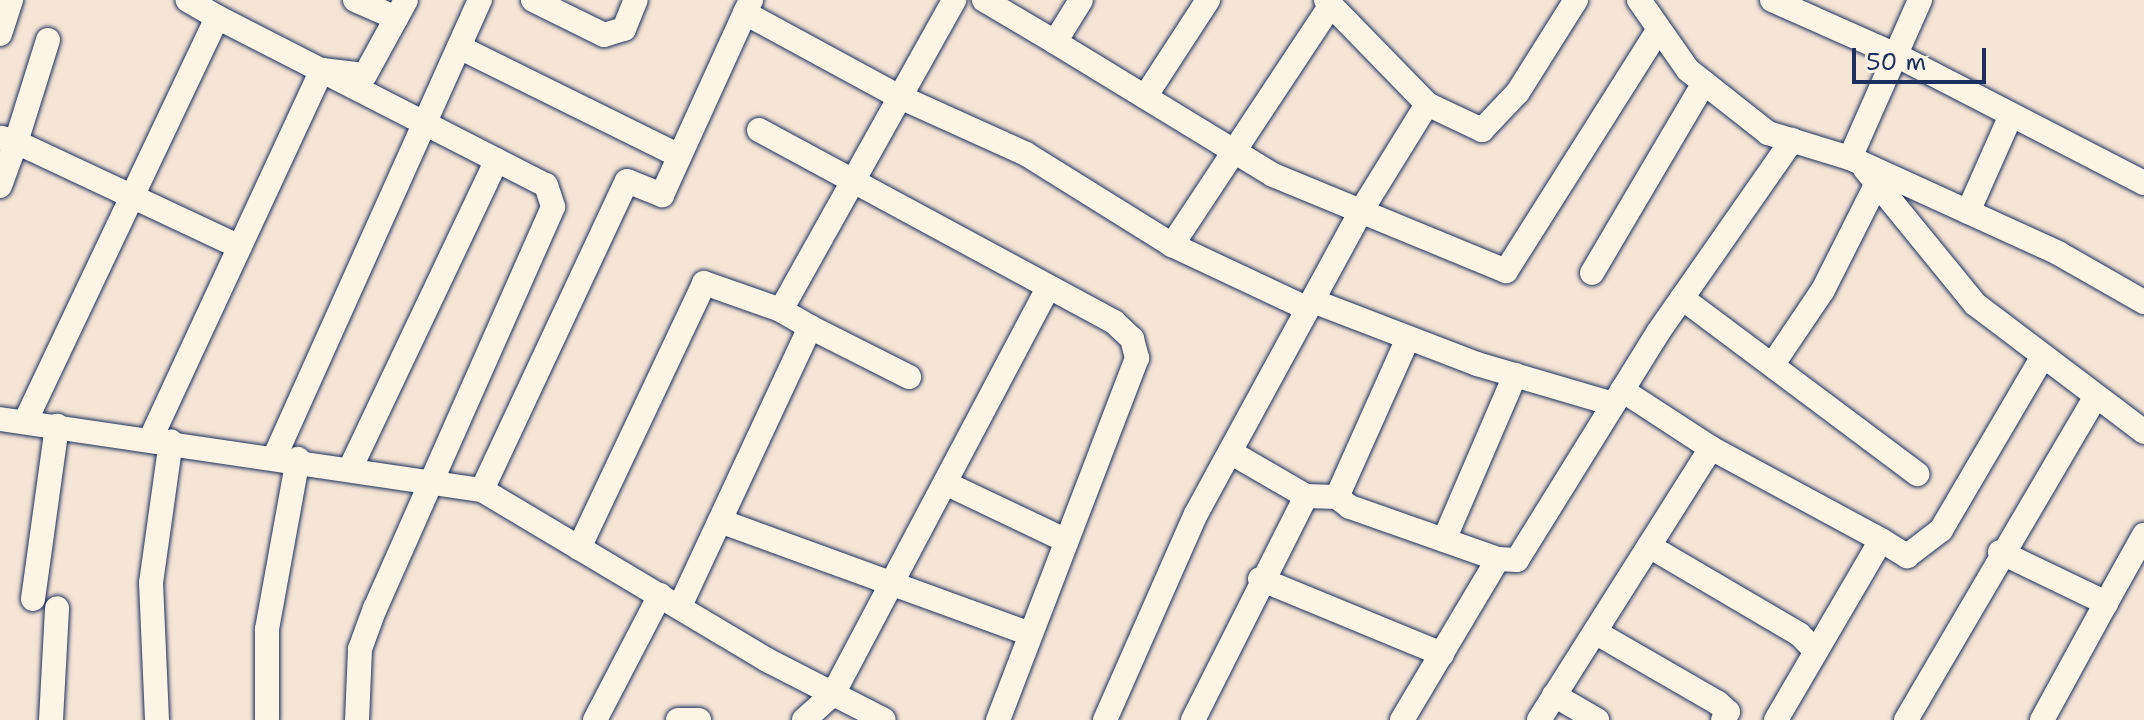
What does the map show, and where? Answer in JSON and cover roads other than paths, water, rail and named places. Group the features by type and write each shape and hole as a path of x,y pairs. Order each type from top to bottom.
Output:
{"street":[{"path":"0,34 11,0"},
{"path":"187,0 546,185 553,207 427,483 360,649 357,720"},
{"path":"322,70 365,75 401,9 355,0"},
{"path":"267,720 267,629 286,458 426,121 480,0"},
{"path":"533,0 565,7 604,35 624,29 636,0"},
{"path":"781,310 954,0"},
{"path":"984,0 1234,151 1361,211 1506,271 1659,29"},
{"path":"1055,42 1081,0"},
{"path":"1145,97 1208,0"},
{"path":"1172,245 1328,2 1427,104 1482,130 1518,92 1576,0"},
{"path":"1639,0 1704,83 1768,133 1856,161 1968,212 2144,302"},
{"path":"1772,0 1896,55 2144,183"},
{"path":"1856,161 1920,0"},
{"path":"482,490 627,181 662,195 748,6 900,97 1026,154 1172,245 1310,305 1515,375 1617,397 1907,556 1941,530 2042,358"},
{"path":"25,422 129,195 217,17"},
{"path":"0,186 8,139 48,40"},
{"path":"459,47 680,156"},
{"path":"157,720 151,583 161,439 240,247 322,70"},
{"path":"1592,273 1704,83"},
{"path":"1105,720 1230,452 1361,211 1427,104"},
{"path":"1968,212 2011,115"},
{"path":"759,130 851,184 1114,322 1132,339 1137,358 1027,633 998,720"},
{"path":"8,139 240,247"},
{"path":"1230,452 1306,496 1337,497 1350,507 1498,559 1517,560 1617,397 1792,140"},
{"path":"350,469 497,160"},
{"path":"1856,161 1975,304 2094,399 2144,432"},
{"path":"1773,364 1823,290 1877,183"},
{"path":"579,548 704,283 781,310 909,377"},
{"path":"804,720 833,694 1048,288"},
{"path":"1682,298 1917,474"},
{"path":"595,720 720,521 810,327"},
{"path":"1337,497 1408,338"},
{"path":"1444,540 1515,375"},
{"path":"1906,720 2000,552 2094,399"},
{"path":"0,419 161,439 482,490 833,694 884,720"},
{"path":"33,599 57,426"},
{"path":"1539,720 1711,448"},
{"path":"945,483 1065,540"},
{"path":"1193,720 1260,579 1306,496"},
{"path":"720,521 889,588 1027,633"},
{"path":"2042,720 2144,535"},
{"path":"1776,720 1881,540"},
{"path":"1649,546 1799,634 1816,651"},
{"path":"2000,552 2106,603"},
{"path":"1402,720 1498,559"},
{"path":"1260,579 1442,654"},
{"path":"51,720 57,608"},
{"path":"1595,632 1718,703 1728,712 1723,720"},
{"path":"1554,695 1597,720"},
{"path":"678,720 699,720"}]}
